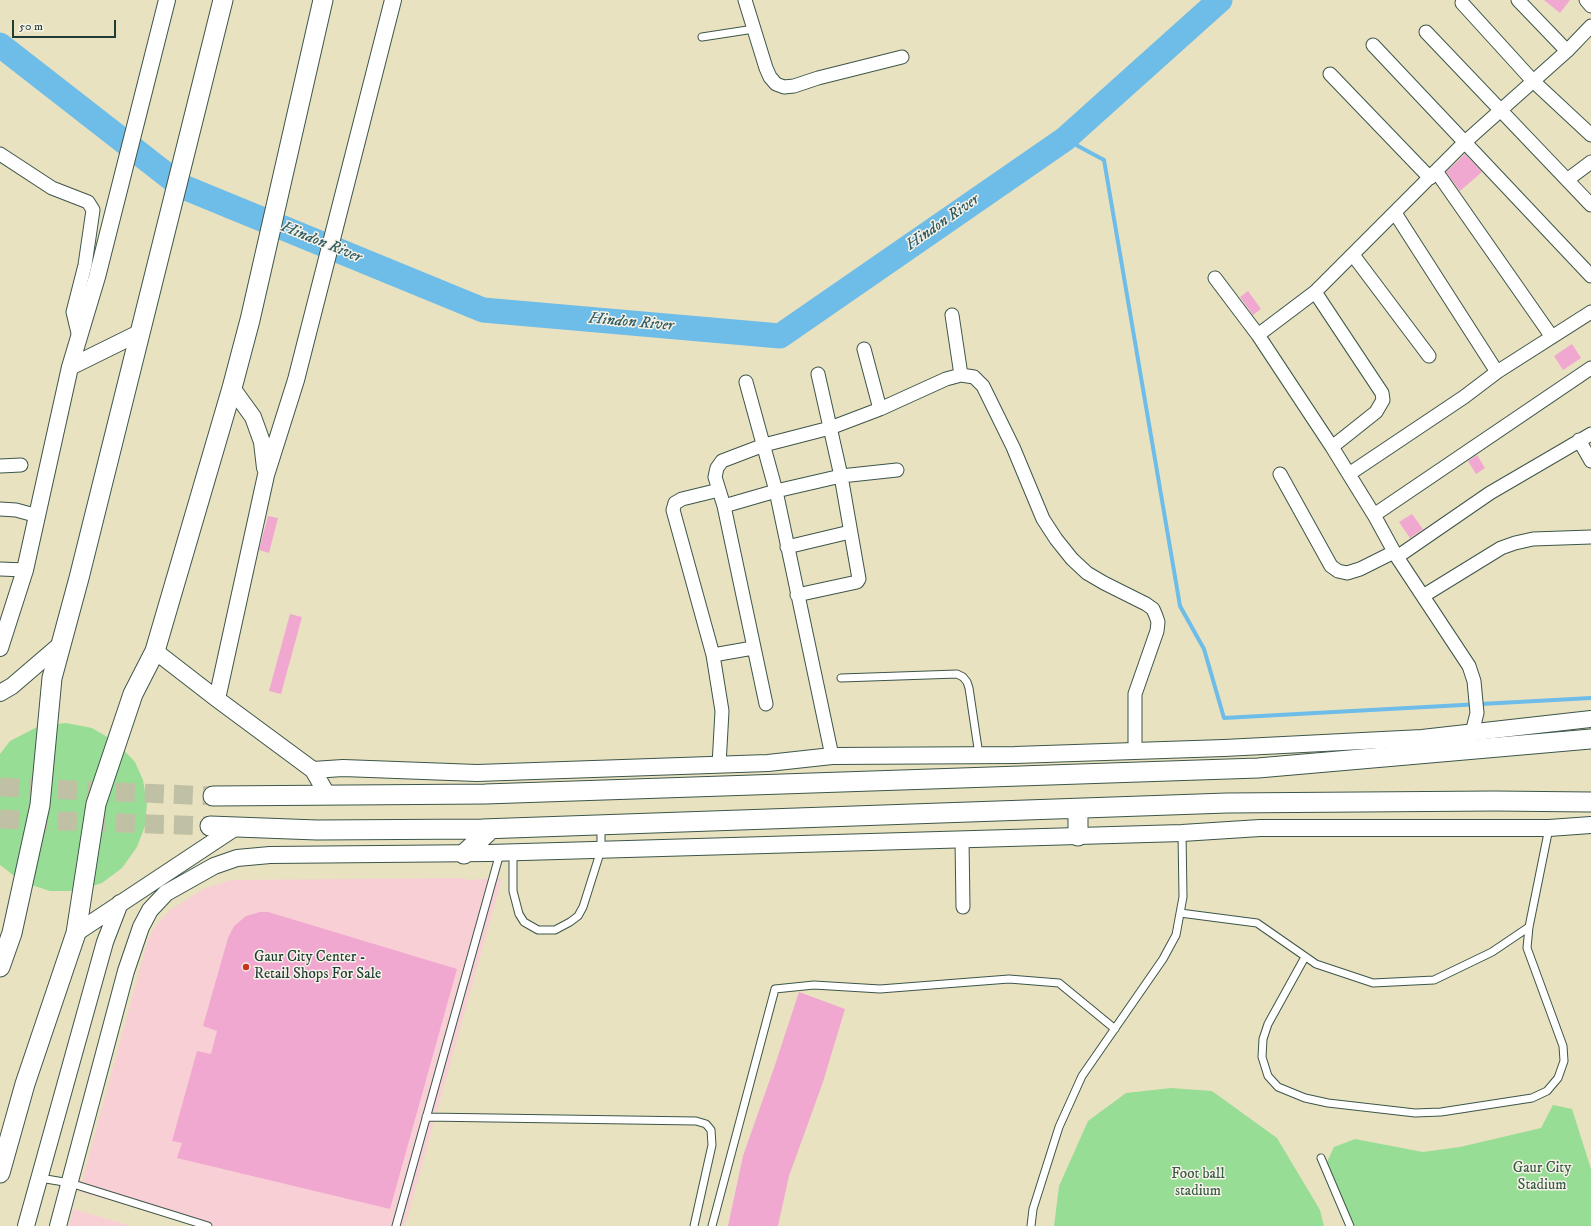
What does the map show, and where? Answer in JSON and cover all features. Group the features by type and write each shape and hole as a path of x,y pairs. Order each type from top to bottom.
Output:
{"main road":[{"path":"0,967 6,931 40,805 52,678 223,0"},
{"path":"0,1173 24,1084 76,933 96,804 133,694 155,651 232,388 250,320 323,0"},
{"path":"213,796 485,794 1258,768 1591,739"},
{"path":"210,826 318,830 491,829 1262,802 1591,802"},
{"path":"1078,809 1078,836"},
{"path":"464,854 491,829"}],"street":[{"path":"0,647 25,570 70,367 96,277 167,0"},
{"path":"217,699 266,475 296,380 394,0"},
{"path":"745,0 770,77 776,84 784,87 794,86 818,78 902,57"},
{"path":"1518,0 1567,51"},
{"path":"1586,0 1591,6"},
{"path":"1462,3 1533,81 1591,135"},
{"path":"1258,335 1315,292 1465,142 1567,51 1591,26"},
{"path":"1426,32 1591,205"},
{"path":"1373,45 1591,276"},
{"path":"1330,74 1433,174 1552,337"},
{"path":"0,154 52,188 88,202 93,210 85,265 73,312 79,337"},
{"path":"1567,180 1591,162"},
{"path":"1395,213 1497,372"},
{"path":"1353,255 1429,356"},
{"path":"1215,278 1258,335 1332,447 1374,515 1396,555 1469,666 1474,681 1478,713 1472,733"},
{"path":"1315,292 1382,393 1383,400 1376,412 1332,447"},
{"path":"1349,474 1464,397 1497,372 1591,312"},
{"path":"952,315 961,375"},
{"path":"70,367 139,333"},
{"path":"864,349 880,409"},
{"path":"1374,515 1591,368"},
{"path":"797,595 858,582 859,577 841,476 818,374"},
{"path":"766,704 753,648 750,622 724,506 715,477 717,468 722,461 764,445 830,428 880,409 946,379 961,375 974,377 983,386 1013,448 1043,519 1056,539 1072,559 1087,573 1146,604 1153,610 1156,616 1158,622 1157,631 1135,694 1135,750"},
{"path":"746,382 776,491 832,756"},
{"path":"232,388 253,416 262,442 266,475"},
{"path":"1280,474 1331,566 1338,572 1347,573 1396,555 1490,493 1591,434"},
{"path":"1579,440 1591,461"},
{"path":"0,466 21,465"},
{"path":"724,506 776,491 841,476 897,470"},
{"path":"719,490 682,499 675,503 672,510 713,655 722,711 719,765"},
{"path":"0,509 16,510 38,516"},
{"path":"787,547 850,532"},
{"path":"1423,596 1501,548 1515,543 1533,539 1591,537"},
{"path":"0,569 25,570"},
{"path":"0,693 12,686 61,644"},
{"path":"713,655 753,648"},
{"path":"155,651 313,770 328,796"},
{"path":"313,770 343,768 477,773 768,763 832,756 978,755 1224,748 1259,745 1422,738 1591,718"},
{"path":"58,1226 134,945 150,910 166,893 214,866 237,858 270,855 507,853 1182,833 1260,828 1549,828 1591,825"},
{"path":"76,933 236,827"},
{"path":"962,839 963,907"},
{"path":"146,886 166,893"},
{"path":"26,1226 105,942 120,904"}],"lane":[{"path":"702,37 754,30"},
{"path":"841,678 957,674 963,676 968,682 978,755"},
{"path":"507,853 513,891 519,914 524,922 530,927 545,931 555,930 563,927 578,916 583,907 600,850 601,825"},
{"path":"1305,957 1284,994 1266,1031 1262,1057 1268,1076 1278,1087 1313,1100 1390,1110 1441,1112 1532,1098 1547,1091 1558,1078 1564,1061 1563,1046 1527,948 1529,927 1549,828"},
{"path":"1032,1226 1033,1209 1060,1127 1082,1076 1163,959 1176,935 1183,897 1182,833"},
{"path":"396,1226 426,1117 507,853"},
{"path":"1180,913 1257,923 1316,964 1373,983 1434,980 1492,952 1529,927"},
{"path":"712,1226 775,989 814,985 880,989 1009,979 1059,983 1115,1028"},
{"path":"426,1117 696,1121 706,1124 711,1130 712,1145 694,1226"},
{"path":"1320,1158 1350,1226"},
{"path":"40,1178 70,1183 208,1226"}],"shaded area":[{"path":"465,878 467,880 502,878 405,1226 204,1226 79,1192 148,939 156,925 170,910 203,889 231,880"},
{"path":"73,1209 131,1226 69,1226"}],"green space":[{"path":"66,723 92,728 116,742 135,762 143,780 147,803 145,826 137,847 122,868 102,883 78,891 50,891 22,882 0,865 0,754 10,741 39,726"},
{"name":"Foot ball stadium","path":"1171,1088 1212,1091 1277,1138 1320,1210 1324,1226 1054,1226 1059,1186 1088,1121 1126,1093"},
{"name":"Gaur City Stadium","path":"1553,1105 1572,1109 1591,1169 1591,1226 1355,1226 1344,1206 1327,1162 1334,1147 1355,1139 1423,1152 1460,1147 1541,1128"}],"building":[{"path":"1544,0 1570,0 1560,13"},
{"path":"1465,154 1482,172 1460,191 1446,172"},
{"path":"1248,291 1261,309 1253,315 1240,297"},
{"path":"1572,344 1581,358 1563,370 1554,356"},
{"path":"1477,455 1485,468 1476,474 1468,461"},
{"path":"1412,514 1423,529 1410,538 1399,522"},
{"path":"268,516 278,518 269,553 259,550"},
{"path":"290,614 302,617 281,694 269,691"},
{"path":"260,912 268,912 457,969 390,1209 177,1158 182,1143 172,1141 197,1051 211,1054 217,1031 203,1026 228,938 234,926 246,916"},
{"path":"799,992 845,1009 823,1082 789,1176 778,1226 728,1226 743,1156"}],"waterway":[{"name":"Hindon River","path":"0,45 181,186 483,310 780,336 1065,139 1220,0"},
{"path":"1065,139 1104,160 1180,606 1204,649 1224,718 1591,698"}],"tunnel":[{"path":"0,787 213,796"},
{"path":"0,819 210,826"}],"place":[{"name":"Gaur City Center - Retail Shops For Sale","path":"246,967"}]}
